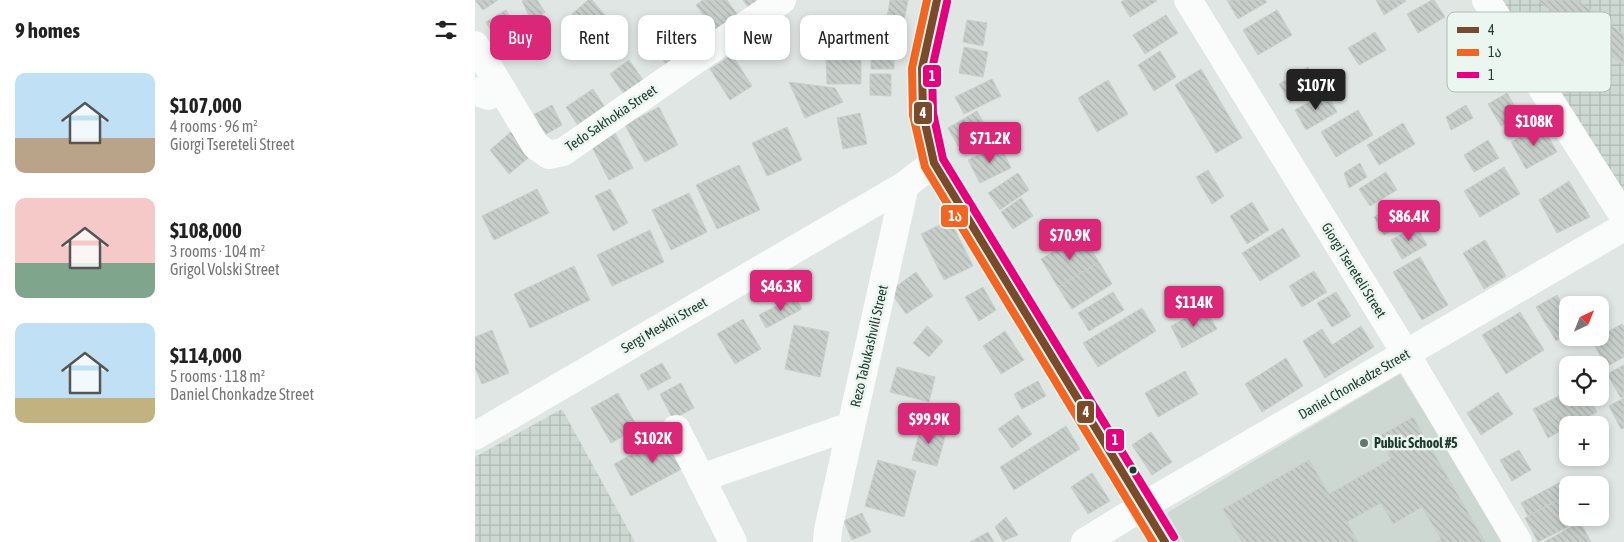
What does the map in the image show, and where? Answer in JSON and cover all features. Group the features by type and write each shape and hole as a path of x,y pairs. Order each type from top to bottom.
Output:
{"main road":[{"path":"937,0 922,68 923,114 934,164 1165,542"}],"street":[{"name":"Tedo Sakhokia Street","path":"475,44 488,90 535,146 549,155 563,152 782,0"},
{"name":"Giorgi Tsereteli Street","path":"1188,0 1406,354 1518,542"},
{"path":"1486,0 1494,12"},
{"path":"1545,92 1624,217"},
{"path":"905,185 934,164"},
{"name":"Rezo Tabukashvili Street","path":"827,542 828,530 905,185"},
{"name":"Sergi Meskhi Street","path":"475,436 905,185"},
{"name":"Daniel Chonkadze Street","path":"1085,542 1143,506 1624,227"},
{"path":"701,478 851,426"},
{"path":"676,429 733,542"}],"shaded area":[{"path":"1501,0 1624,0 1624,192 1560,92 1611,92 1611,12 1509,12"},
{"name":"Public School #5","path":"1400,374 1507,542 1184,542 1167,513"},
{"path":"562,409 635,542 475,542 475,457"}],"building":[{"path":"475,0 498,0 483,10"},
{"path":"537,0 545,12 541,15 529,15 522,1"},
{"path":"588,0 592,0 605,15 573,15"},
{"path":"703,0 727,0 737,14 725,15 725,23 715,30 715,15 704,15 696,5"},
{"path":"743,0 761,0 750,9"},
{"path":"890,0 908,0 905,15 888,15"},
{"path":"1124,0 1157,1 1130,17 1121,2"},
{"path":"1227,0 1265,0 1267,2 1238,19"},
{"path":"1376,0 1405,0 1406,1 1384,15"},
{"path":"1434,0 1445,17 1418,33 1407,14"},
{"path":"1538,0 1577,0 1593,12 1553,12"},
{"path":"506,10 509,15 498,15"},
{"path":"1277,10 1292,35 1258,55 1243,30"},
{"path":"1166,15 1178,33 1145,54 1133,35"},
{"path":"490,20 490,29 486,22"},
{"path":"967,20 987,23 983,46 963,42"},
{"path":"1611,25 1624,35 1624,65 1611,56"},
{"path":"1375,32 1386,50 1359,65 1348,48"},
{"path":"964,47 988,52 983,77 959,73"},
{"path":"1160,51 1176,77 1154,91 1138,65"},
{"path":"725,59 735,60 752,86 730,100 710,69"},
{"path":"629,60 643,80 624,94 610,74"},
{"path":"663,60 672,60 666,64"},
{"path":"826,60 861,60 861,84 827,84"},
{"path":"871,60 894,60 894,69 871,69"},
{"path":"1308,67 1320,86 1290,103 1279,84"},
{"path":"1201,69 1242,138 1216,153 1175,85"},
{"path":"870,74 891,74 891,96 870,95"},
{"path":"992,79 1001,96 964,114 955,97"},
{"path":"1108,80 1128,114 1097,132 1078,98"},
{"path":"789,82 835,88 843,102 805,118"},
{"path":"593,89 606,109 579,127 566,107"},
{"path":"1326,92 1337,112 1306,130 1295,110"},
{"path":"1507,93 1520,115 1501,126 1488,104"},
{"path":"552,105 562,125 541,137 531,116"},
{"path":"1466,105 1473,118 1451,130 1446,117"},
{"path":"659,107 678,145 645,162 625,125"},
{"path":"1358,110 1373,135 1336,157 1321,132"},
{"path":"977,111 987,129 958,146 948,128"},
{"path":"860,113 867,144 843,149 837,118"},
{"path":"1403,123 1415,144 1379,165 1367,145"},
{"path":"1542,125 1557,152 1526,169 1511,142"},
{"path":"787,127 802,160 767,176 752,143"},
{"path":"513,130 533,154 509,174 490,150"},
{"path":"615,133 633,168 609,180 591,145"},
{"path":"1488,140 1499,158 1474,172 1464,155"},
{"path":"1000,145 1011,168 980,183 968,160"},
{"path":"1360,163 1367,177 1349,188 1344,173"},
{"path":"739,165 760,210 717,229 696,185"},
{"path":"1504,167 1520,194 1480,217 1464,191"},
{"path":"1208,170 1224,196 1212,204 1196,177"},
{"path":"1386,172 1397,190 1370,206 1359,189"},
{"path":"1018,173 1029,190 1000,210 988,193"},
{"path":"1569,181 1590,217 1557,233 1539,200"},
{"path":"537,189 549,213 494,240 482,216"},
{"path":"610,189 628,223 613,231 595,196"},
{"path":"689,193 707,232 671,250 652,210"},
{"path":"1021,198 1033,216 1013,229 1001,212"},
{"path":"1403,200 1413,218 1384,235 1374,217"},
{"path":"1252,202 1269,230 1247,244 1230,216"},
{"path":"950,220 973,266 944,280 921,234"},
{"path":"1416,226 1427,245 1402,259 1391,240"},
{"path":"1283,228 1300,256 1260,281 1242,253"},
{"path":"650,230 664,262 612,286 597,255"},
{"path":"1082,235 1099,262 1058,287 1041,259"},
{"path":"1485,240 1506,276 1484,289 1463,253"},
{"path":"1420,257 1448,305 1422,320 1393,272"},
{"path":"1099,262 1112,284 1072,309 1058,287"},
{"path":"574,266 590,300 530,328 514,294"},
{"path":"1314,271 1327,292 1302,307 1289,286"},
{"path":"916,272 933,296 906,314 890,291"},
{"path":"983,287 996,310 979,321 965,297"},
{"path":"1113,292 1124,310 1089,331 1078,313"},
{"path":"1336,292 1351,316 1332,327 1317,303"},
{"path":"1557,295 1559,299 1559,339 1556,341 1536,307"},
{"path":"795,296 802,309 766,328 759,315"},
{"path":"1142,308 1156,331 1098,367 1083,343"},
{"path":"1205,308 1217,329 1182,348 1171,326"},
{"path":"1520,312 1544,350 1506,374 1482,335"},
{"path":"743,319 761,349 735,364 717,334"},
{"path":"1622,324 1624,327 1624,357 1609,365 1609,356 1600,356 1595,346 1609,346 1609,331"},
{"path":"794,325 829,332 820,377 785,369"},
{"path":"927,326 943,341 929,357 913,343"},
{"path":"1361,326 1374,347 1325,378 1303,341 1322,329 1332,345"},
{"path":"492,330 509,373 482,384 475,368 475,337"},
{"path":"1005,331 1024,360 1001,374 983,346"},
{"path":"1286,358 1303,386 1262,412 1245,384"},
{"path":"662,363 671,378 648,390 640,375"},
{"path":"1624,365 1624,396 1621,398 1609,377 1609,373"},
{"path":"897,367 935,377 929,402 890,392"},
{"path":"1185,371 1198,394 1158,417 1145,393"},
{"path":"1038,381 1046,396 1022,409 1014,394"},
{"path":"681,383 694,408 673,419 660,394"},
{"path":"1498,392 1513,414 1481,435 1467,413"},
{"path":"618,393 638,428 611,443 591,408"},
{"path":"1559,396 1559,406 1594,406 1597,412 1589,416 1559,416 1559,432 1548,438 1533,409"},
{"path":"1624,398 1624,428 1621,429 1609,406"},
{"path":"1018,415 1032,434 1012,448 998,429"},
{"path":"1413,417 1485,542 1436,542 1441,539 1422,507 1393,524 1381,503 1347,522 1358,542 1242,542 1223,509 1309,460 1329,494 1391,459 1378,437"},
{"path":"922,423 947,430 937,466 912,460"},
{"path":"1066,426 1080,449 1014,490 1000,467"},
{"path":"674,432 691,464 631,496 614,464"},
{"path":"1151,432 1172,462 1152,475 1132,445"},
{"path":"1519,450 1531,470 1512,481 1500,460"},
{"path":"878,460 916,471 904,517 865,506"},
{"path":"1092,473 1110,501 1088,514 1071,487"},
{"path":"1559,483 1559,499 1528,516 1521,503"},
{"path":"1558,500 1559,526 1570,526 1538,542 1525,518"},
{"path":"862,513 871,532 852,540 844,521"},
{"path":"1006,517 1018,535 1003,541 995,527"},
{"path":"1573,526 1582,526 1591,542 1544,542"},
{"path":"988,532 994,542 970,542"}],"transit line":[{"name":"1ა","path":"927,0 912,68 913,115 925,167 1153,542"},
{"name":"4","path":"937,0 922,68 923,114 934,163 1165,542"},
{"name":"1","path":"947,2 932,69 933,113 943,159 1174,537"}],"place":[{"name":"Public School #5","path":"1364,443"}]}
